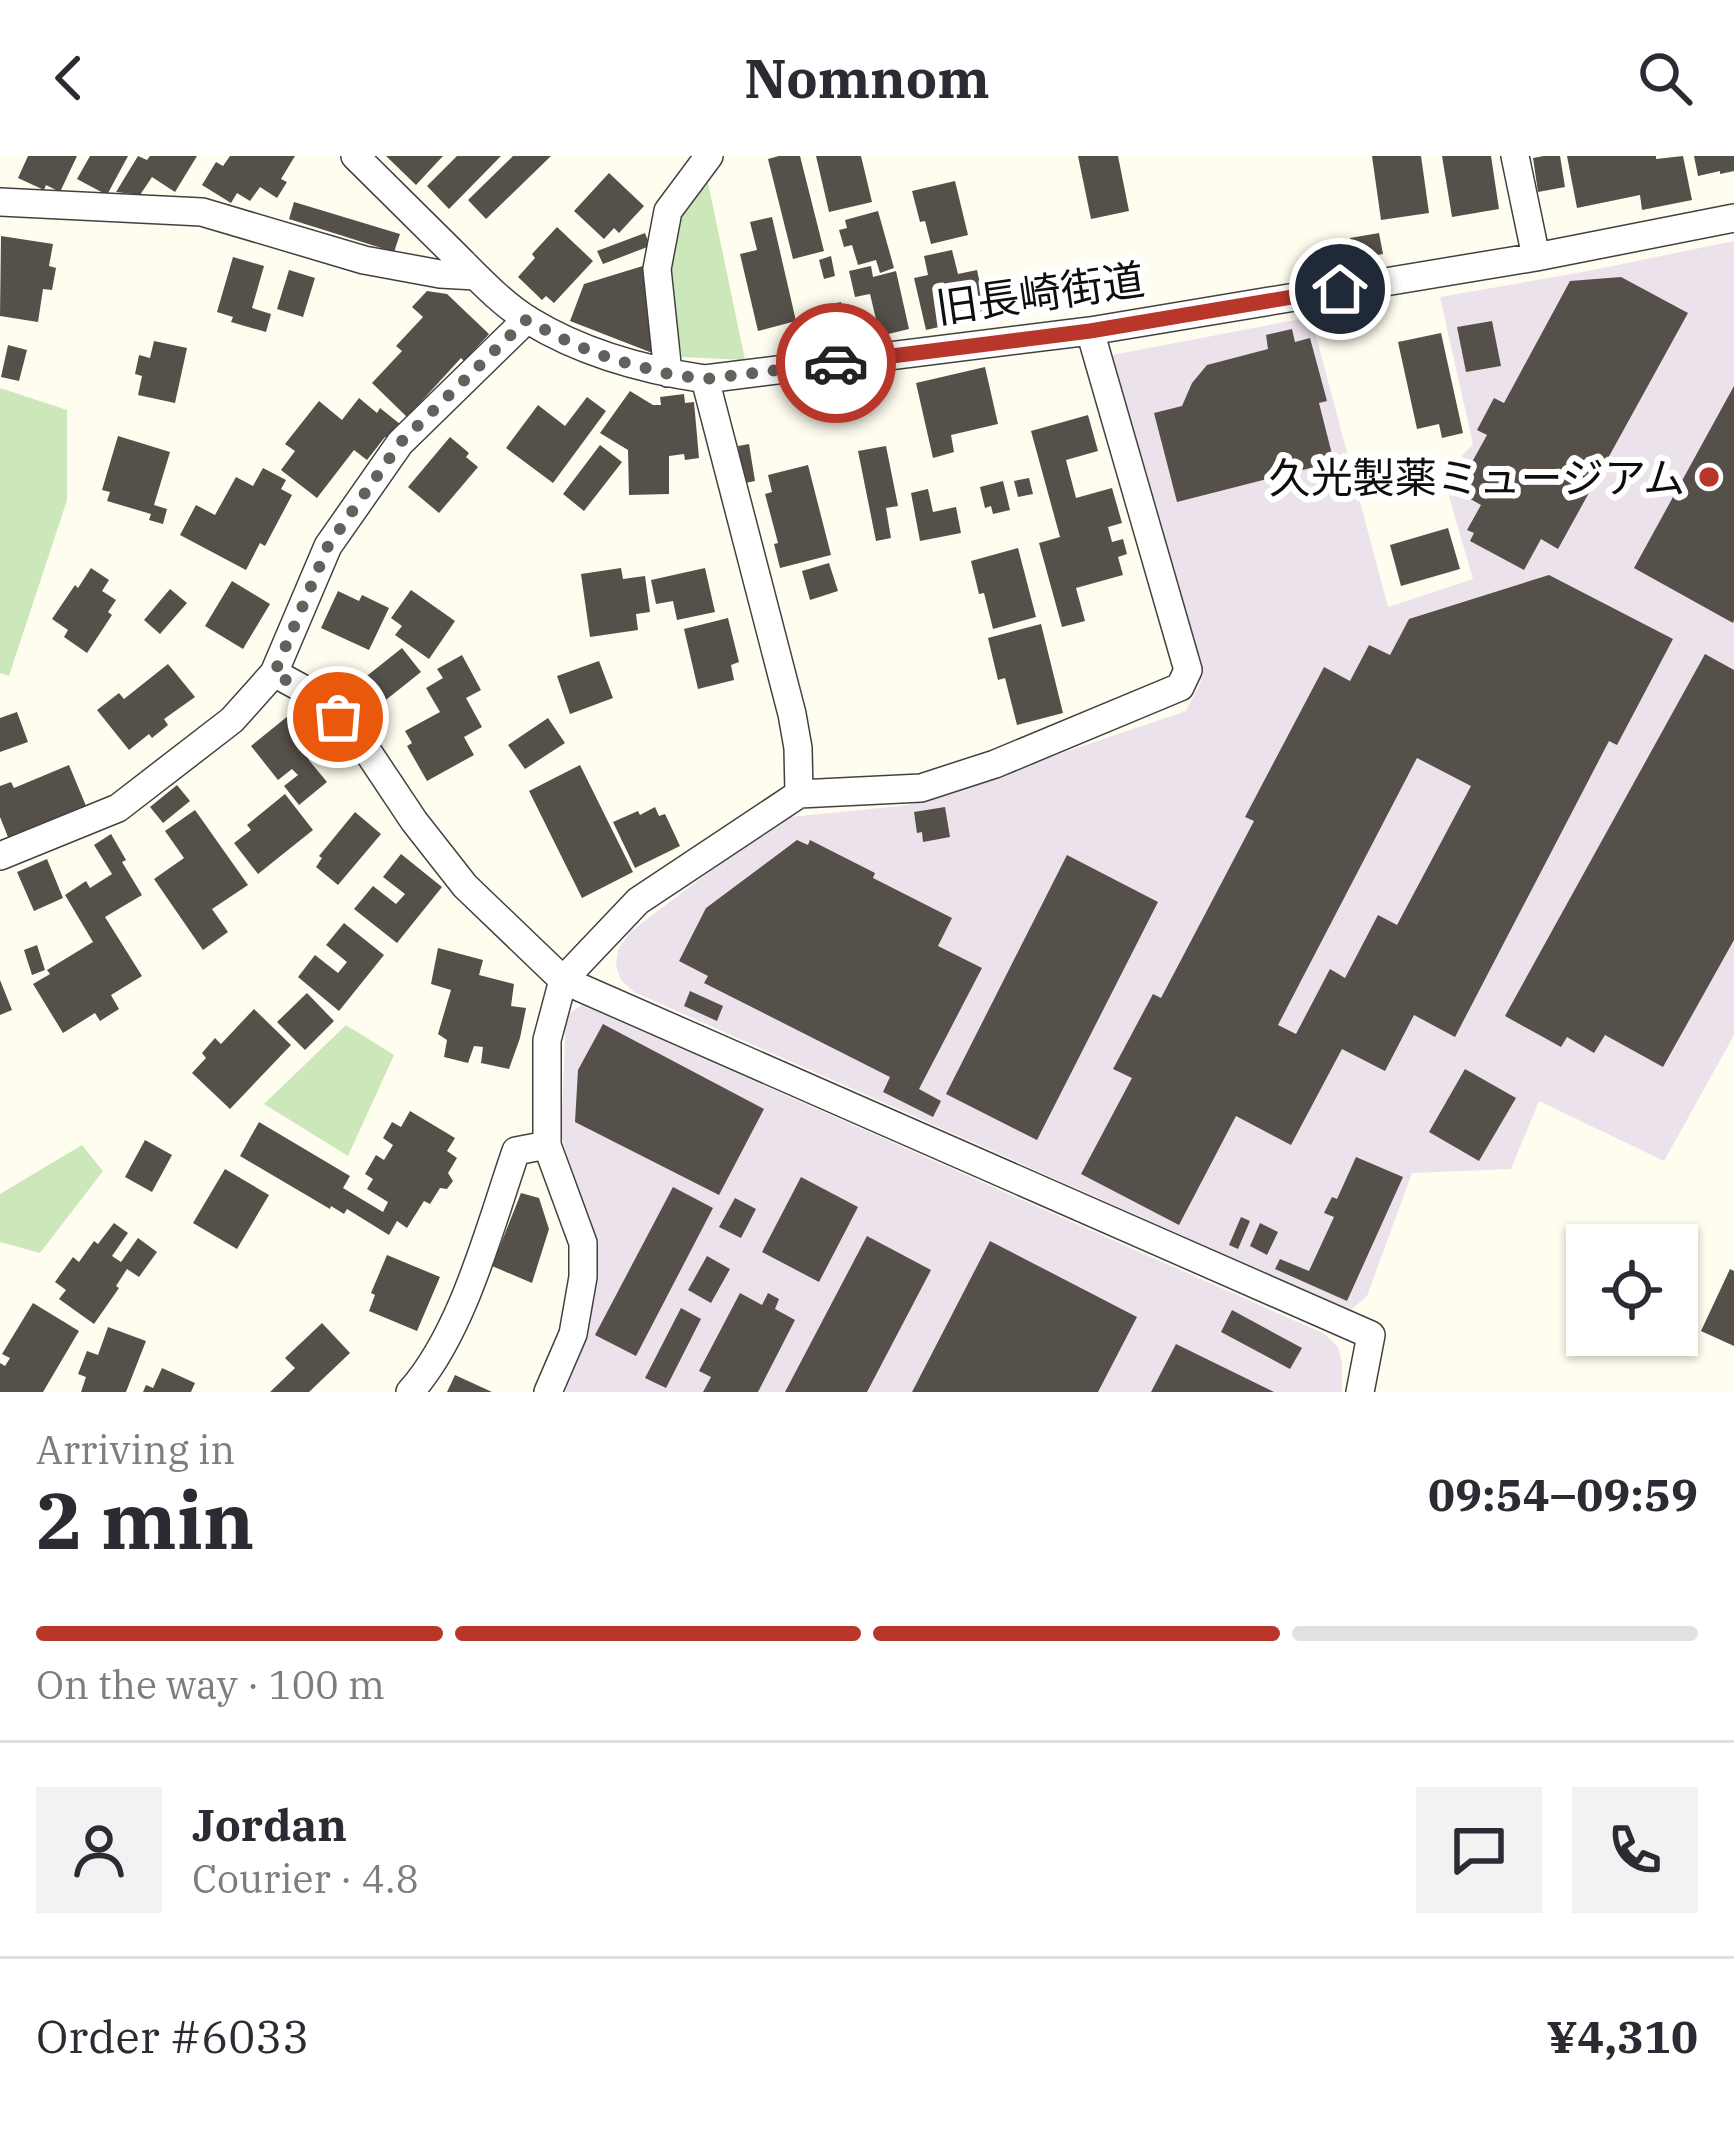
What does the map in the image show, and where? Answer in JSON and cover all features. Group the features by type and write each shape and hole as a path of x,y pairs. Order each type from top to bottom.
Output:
{"street":[{"name":"旧長崎街道","path":"355,156 526,320 615,360 705,379 1090,331 1536,257 1734,218"},
{"path":"668,374 657,269 668,211 710,156"},
{"path":"1515,156 1536,257"},
{"path":"0,202 202,212 364,260 476,276"},
{"path":"0,856 118,808 232,720 274,674 328,546 400,443 526,320"},
{"path":"548,1392 573,1334 583,1277 583,1243 547,1145 547,1040 563,980 638,901 799,794 921,788 995,764 1180,687 1188,670 1090,331"},
{"path":"705,379 792,714 799,794"},
{"path":"274,674 318,697 358,737 465,886 563,980 1371,1335 1360,1392"},
{"path":"410,1392 460,1307 517,1151 547,1145"}],"shaded area":[{"path":"1734,241 1734,1035 1664,1161 1539,1101 1511,1169 1412,1173 1367,1296 1351,1310 634,992 621,980 618,950 630,932 781,818 909,805 1186,711 1201,682 1107,362 1112,355 1311,317 1388,607 1473,579 1443,476 1473,444 1440,297"},
{"path":"582,1005 1325,1334 1338,1347 1342,1392 565,1392 595,1297 594,1236 561,1136 566,1016"}],"green space":[{"path":"706,173 745,360 682,357 666,263 679,219"},
{"path":"0,388 67,410 67,500 9,676 0,673"},
{"path":"346,1025 394,1055 348,1156 264,1104"},
{"path":"82,1145 103,1171 40,1253 0,1242 0,1194"}],"building":[{"path":"28,156 77,156 60,192 18,178"},
{"path":"90,156 128,156 107,195 77,179"},
{"path":"138,156 147,160 150,156 197,156 175,192 152,177 140,195 116,192"},
{"path":"230,156 295,156 281,179 287,182 277,198 260,187 250,201 237,193 231,203 202,185 216,162 223,166"},
{"path":"386,156 443,156 416,185"},
{"path":"457,156 501,156 449,209 427,186"},
{"path":"513,156 551,156 486,219 468,200"},
{"path":"800,156 824,251 793,259 768,159"},
{"path":"816,156 861,156 872,202 829,212"},
{"path":"1078,156 1118,156 1129,211 1091,219"},
{"path":"1372,156 1421,156 1429,213 1381,220"},
{"path":"1442,156 1491,156 1499,209 1452,217"},
{"path":"1560,156 1565,187 1538,192 1533,158"},
{"path":"1567,156 1683,156 1692,200 1642,210 1640,195 1577,208"},
{"path":"1694,156 1734,156 1734,171 1698,176"},
{"path":"609,173 644,206 619,233 614,228 604,239 574,211"},
{"path":"955,181 968,235 931,244 912,191"},
{"path":"294,202 400,234 394,252 289,219"},
{"path":"878,211 894,268 880,273 876,260 858,265 852,245 844,247 839,230 847,228 845,220"},
{"path":"772,217 796,321 758,331 740,254 757,250 750,222"},
{"path":"557,227 593,261 554,303 546,296 542,300 518,277"},
{"path":"645,233 650,246 603,264 597,251"},
{"path":"1379,233 1383,254 1354,259 1350,238"},
{"path":"1,236 53,244 52,290 43,289 38,322 0,316"},
{"path":"952,250 958,274 977,270 987,316 926,330 914,278 928,275 924,256"},
{"path":"831,256 835,276 824,279 819,260"},
{"path":"233,257 264,266 252,308 271,314 266,332 231,322 233,317 217,312"},
{"path":"646,265 655,354 570,321 584,284"},
{"path":"871,266 873,277 896,271 909,329 880,336 870,294 855,297 849,271"},
{"path":"289,270 315,278 303,317 277,309"},
{"path":"1621,277 1688,313 1558,549 1541,539 1524,570 1470,541 1474,533 1467,530 1481,505 1456,491 1487,435 1477,430 1494,398 1504,403 1570,281"},
{"path":"427,291 447,294 489,334 407,417 372,383 402,351 396,346 423,317 412,307"},
{"path":"841,302 849,338 828,342 821,306"},
{"path":"1492,321 1501,366 1466,372 1457,327"},
{"path":"1292,329 1295,342 1310,338 1327,401 1319,403 1334,462 1177,502 1154,413 1182,406 1207,365 1268,349 1266,335"},
{"path":"1441,333 1463,433 1442,438 1439,424 1417,429 1398,342"},
{"path":"154,341 187,348 175,403 138,395 139,355 150,358"},
{"path":"8,345 27,350 19,381 1,377"},
{"path":"985,367 998,424 951,435 954,452 933,458 916,383"},
{"name":"久光製薬ミュージアム","path":"1734,386 1734,620 1733,623 1634,568"},
{"path":"630,391 653,405 661,405 660,397 684,394 685,403 694,402 699,458 669,456 669,494 629,495 628,450 600,433"},
{"path":"587,397 606,411 553,483 506,448 538,405 565,426"},
{"path":"359,398 400,424 367,460 354,450 317,498 281,470 295,451 285,444 319,401 342,420"},
{"path":"1088,415 1098,451 1066,460 1076,498 1112,488 1122,523 1108,527 1112,542 1123,539 1127,554 1118,557 1123,575 1076,588 1085,621 1062,627 1039,543 1060,537 1031,431"},
{"path":"118,436 170,452 154,505 167,509 163,524 149,520 151,514 107,501 110,492 102,490"},
{"path":"450,437 478,467 439,513 408,487"},
{"path":"749,444 755,481 745,483 738,446"},
{"path":"600,445 622,462 584,511 563,494"},
{"path":"886,446 898,506 886,508 891,538 876,541 858,451"},
{"path":"808,465 831,555 780,568 765,494 772,492 768,475"},
{"path":"263,468 286,480 281,489 292,495 265,546 260,543 246,570 180,535 196,505 215,515 236,477 253,486"},
{"path":"1029,478 1033,494 1018,497 1014,481"},
{"path":"1003,481 1010,510 993,514 991,506 985,508 980,487"},
{"path":"928,489 933,512 956,507 961,533 920,541 911,493"},
{"path":"1448,528 1460,569 1401,586 1390,545"},
{"path":"1018,548 1036,617 993,629 971,561"},
{"path":"829,563 838,591 810,600 802,571"},
{"path":"91,568 109,580 102,591 116,600 108,612 112,615 87,653 64,637 68,630 52,619"},
{"path":"621,568 623,579 645,576 650,612 636,614 638,630 590,637 581,574"},
{"path":"705,568 715,612 677,620 673,601 656,604 651,580"},
{"path":"1549,575 1673,639 1617,745 1609,741 1455,1037 1414,1015 1385,1071 1342,1049 1291,1145 1236,1116 1179,1225 1081,1174 1132,1078 1113,1069 1153,994 1161,998 1254,821 1245,817 1324,667 1350,681 1369,645 1390,655 1409,619","holes":["1417,758 1471,786 1397,925 1378,915 1345,978 1330,969 1296,1034 1278,1025"]},
{"path":"232,581 270,604 243,649 205,626"},
{"path":"170,589 187,603 160,634 144,620"},
{"path":"411,590 455,621 429,659 395,635 402,626 391,618"},
{"path":"338,591 359,601 362,595 389,608 369,650 321,628"},
{"path":"728,618 739,662 731,665 734,680 698,689 684,629"},
{"path":"1041,624 1063,713 1017,725 1005,678 998,680 988,638"},
{"path":"402,648 421,672 382,703 363,679"},
{"path":"1705,654 1734,670 1734,940 1663,1067 1605,1035 1594,1053 1567,1037 1561,1047 1505,1016"},
{"path":"462,655 481,690 466,698 482,727 464,737 474,755 427,781 407,746 412,743 405,731 440,712 426,688 443,678 437,669"},
{"path":"599,661 613,698 570,714 557,676"},
{"path":"168,664 195,697 164,719 168,725 152,738 149,734 129,750 97,710 119,693 124,699"},
{"path":"305,710 330,741 308,759 327,782 299,805 284,786 298,775 292,769 278,780 251,746 288,716 291,721"},
{"path":"17,712 28,742 0,752 0,718"},
{"path":"548,718 565,743 525,769 508,745"},
{"path":"69,765 86,806 8,837 0,817 0,786 11,782 14,788"},
{"path":"580,765 633,872 582,898 529,791"},
{"path":"177,785 190,801 163,823 150,807"},
{"path":"285,794 313,830 258,874 234,843 251,830 247,825"},
{"path":"655,807 659,816 665,814 680,846 635,868 613,822"},
{"path":"945,807 950,837 923,842 914,812"},
{"path":"195,810 248,885 212,909 228,932 203,950 154,879 184,858 165,831"},
{"path":"355,812 381,834 338,885 316,867 319,856"},
{"path":"111,834 142,895 105,917 142,976 111,995 119,1009 100,1021 95,1013 63,1033 33,984 93,942 65,895 86,881 90,888 112,874 94,845"},
{"path":"797,840 808,845 810,840 952,918 938,946 982,968 919,1089 941,1101 933,1117 883,1092 890,1077 704,983 708,976 679,961 706,908"},
{"path":"401,854 442,887 397,943 354,909 373,886 396,904 405,894 383,877"},
{"path":"1067,855 1158,902 1037,1140 946,1094"},
{"path":"47,859 63,898 34,911 17,872"},
{"path":"344,923 384,955 339,1011 298,977 315,955 338,973 347,962 326,945"},
{"path":"37,945 45,970 32,975 24,950"},
{"path":"438,948 483,960 479,975 514,984 511,1006 526,1008 509,1069 481,1063 483,1047 474,1046 468,1063 444,1057 447,1040 438,1034 451,990 431,984"},
{"path":"0,980 12,1010 0,1015"},
{"path":"690,991 723,1006 717,1021 684,1006"},
{"path":"307,993 334,1021 305,1050 277,1022"},
{"path":"254,1009 291,1045 230,1109 192,1073 215,1038 221,1044"},
{"path":"603,1024 764,1109 719,1195 575,1122 578,1070"},
{"path":"1465,1069 1516,1098 1479,1161 1429,1132"},
{"path":"410,1111 455,1138 447,1151 457,1158 448,1173 453,1181 447,1189 440,1188 430,1204 424,1201 407,1228 397,1221 389,1235 347,1209 344,1214 330,1209 240,1156 259,1122 350,1176 343,1188 383,1212 388,1202 367,1189 373,1179 365,1174 376,1155 384,1160 393,1145 383,1138 392,1122 401,1127"},
{"path":"145,1140 172,1155 152,1192 125,1177"},
{"path":"1356,1157 1403,1177 1347,1301 1275,1269 1280,1259 1309,1271 1334,1217 1324,1213 1332,1197 1337,1199"},
{"path":"225,1169 269,1195 237,1249 193,1223"},
{"path":"801,1177 858,1207 819,1282 762,1252"},
{"path":"673,1187 713,1208 636,1356 595,1335"},
{"path":"521,1193 539,1198 549,1229 532,1283 492,1266"},
{"path":"735,1198 756,1209 741,1238 719,1227"},
{"path":"1241,1217 1250,1221 1238,1249 1229,1245"},
{"path":"114,1223 128,1233 112,1256 121,1262 138,1238 157,1252 139,1277 127,1269 94,1324 59,1299 66,1290 55,1282 73,1257 79,1262"},
{"path":"1260,1223 1278,1232 1267,1255 1250,1246"},
{"path":"867,1236 931,1270 867,1392 785,1392"},
{"path":"990,1241 1137,1317 1098,1392 912,1392"},
{"path":"387,1255 440,1277 417,1331 369,1311 375,1295 371,1293"},
{"path":"707,1256 730,1269 711,1303 688,1290"},
{"path":"1730,1269 1734,1271 1734,1346 1701,1331"},
{"path":"740,1293 762,1305 768,1293 779,1299 775,1309 795,1320 758,1392 703,1392 711,1377 699,1371"},
{"path":"33,1303 79,1331 43,1392 0,1392 0,1363 5,1366 10,1358 2,1354"},
{"path":"681,1308 701,1319 666,1388 645,1378"},
{"path":"1232,1310 1302,1348 1290,1369 1221,1332"},
{"path":"322,1323 350,1353 309,1392 270,1392 295,1368 285,1358"},
{"path":"108,1327 146,1341 126,1392 81,1392 86,1377 78,1374 87,1351 98,1355"},
{"path":"1176,1344 1274,1392 1151,1392"},
{"path":"162,1368 195,1383 191,1392 143,1392 146,1385 153,1388"},
{"path":"455,1375 492,1392 447,1392"}],"way so far":[{"path":"338,717 318,697 274,674 328,546 400,443 526,320 575,345 668,374 705,379 836,363"}],"place":[{"name":"久光製薬ミュージアム","path":"1709,477"}],"route":[{"path":"836,363 1090,331 1340,289"}]}
